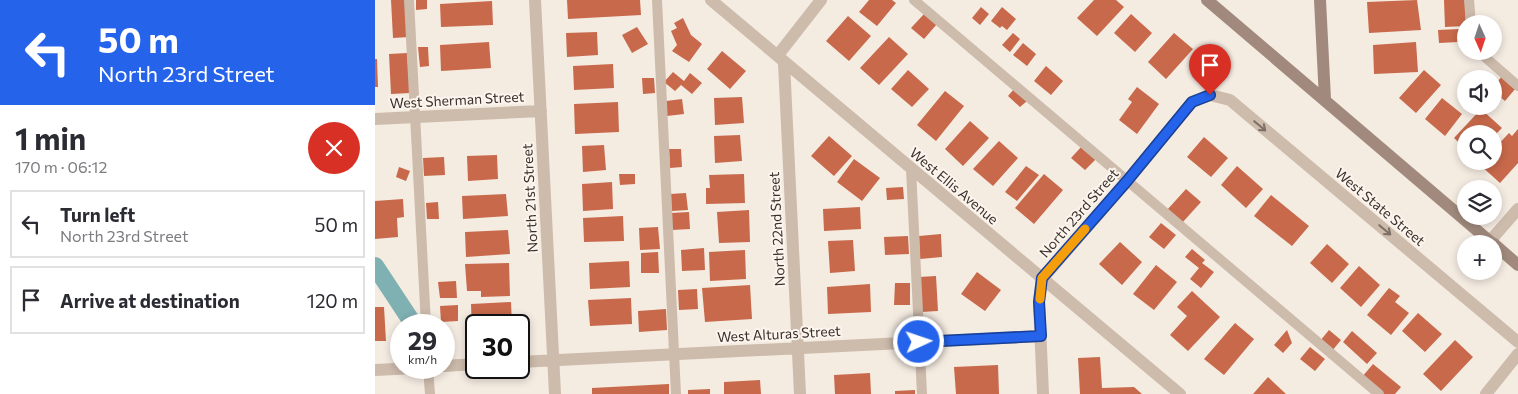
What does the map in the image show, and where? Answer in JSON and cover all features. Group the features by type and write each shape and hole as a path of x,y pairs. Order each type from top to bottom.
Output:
{"main road":[{"path":"1207,0 1483,235"},
{"path":"1320,0 1325,100"},
{"path":"1502,251 1518,265"}],"street":[{"name":"North 21st Street","path":"535,0 555,394"},
{"name":"West Ellis Avenue","path":"711,0 1042,278 1166,388 1179,394"},
{"path":"781,59 821,0"},
{"name":"North 22nd Street","path":"781,59 800,394"},
{"name":"North 23rd Street","path":"1043,394 1039,302 1042,278 1127,181 1192,102 1215,96"},
{"name":"West State Street","path":"1215,96 1229,100 1518,342"},
{"name":"West Sherman Street","path":"375,119 541,111"},
{"path":"1498,235 1518,209"},
{"name":"West Alturas Street","path":"530,362 1041,336"},
{"path":"1486,394 1518,354"},
{"path":"375,370 390,369"}],"lane":[{"path":"409,0 425,314"},
{"path":"657,0 676,394"},
{"path":"914,0 1379,394"},
{"path":"1469,0 1470,15"},
{"path":"1488,60 1518,86"},
{"path":"911,169 922,394"},
{"path":"428,379 429,394"}],"building":[{"path":"391,0 407,0 409,37 393,38"},
{"path":"416,0 427,0 427,9 416,10"},
{"path":"567,0 640,0 641,15 568,19"},
{"path":"869,0 892,0 896,3 877,26 859,12"},
{"path":"1094,0 1116,0 1124,7 1097,36 1077,18"},
{"path":"1417,0 1421,30 1369,33 1367,2"},
{"path":"1444,0 1465,0 1466,15 1457,15 1457,26 1445,27"},
{"path":"492,1 493,25 441,27 440,4"},
{"path":"981,7 989,14 980,25 972,18"},
{"path":"1002,7 1016,19 1007,30 1002,26 1000,28 991,21"},
{"path":"924,14 937,24 924,39 911,28"},
{"path":"1131,14 1152,33 1135,52 1114,33"},
{"path":"848,16 871,36 849,61 826,41"},
{"path":"683,18 691,35 702,44 689,62 672,51 677,45 671,31 677,28 674,23"},
{"path":"637,27 648,44 632,53 622,35"},
{"path":"1457,29 1457,42 1439,43 1438,30"},
{"path":"597,32 598,55 567,57 566,33"},
{"path":"1013,33 1020,39 1010,52 1002,45"},
{"path":"1174,33 1193,49 1166,79 1148,62"},
{"path":"889,37 908,54 879,85 860,68"},
{"path":"489,42 491,68 441,71 440,45"},
{"path":"1416,42 1418,72 1374,74 1373,45"},
{"path":"1023,43 1036,54 1027,66 1013,55"},
{"path":"418,47 428,47 429,66 420,67"},
{"path":"722,51 746,71 730,89 707,69"},
{"path":"407,53 410,93 391,94 389,54"},
{"path":"375,59 377,59 378,87 375,87"},
{"path":"613,64 614,88 574,90 573,66"},
{"path":"1046,66 1063,81 1051,95 1034,81"},
{"path":"908,70 929,89 912,107 891,89"},
{"path":"1424,70 1441,85 1416,113 1399,98"},
{"path":"673,72 684,81 690,73 702,83 692,94 681,85 675,91 664,82"},
{"path":"1502,76 1516,88 1505,101 1502,99"},
{"path":"642,78 654,78 655,93 643,94"},
{"path":"1137,87 1159,104 1137,134 1119,120 1132,102 1128,99"},
{"path":"1014,89 1027,101 1020,107 1008,96"},
{"path":"945,91 964,106 936,141 917,125"},
{"path":"742,97 744,123 715,125 714,98"},
{"path":"1442,98 1457,110 1457,115 1461,115 1445,136 1425,119"},
{"path":"682,99 684,114 667,116 666,101"},
{"path":"618,102 619,132 575,134 574,104"},
{"path":"1475,115 1488,115 1499,125 1466,125"},
{"path":"970,121 989,138 963,166 945,149"},
{"path":"1518,129 1518,163 1502,181 1497,180 1486,170 1502,170 1502,140 1509,133 1512,136"},
{"path":"740,135 742,161 715,163 714,136"},
{"path":"829,136 852,156 834,176 811,156"},
{"path":"1204,137 1228,158 1211,177 1187,157"},
{"path":"999,141 1018,158 993,186 973,169"},
{"path":"604,145 606,170 583,172 582,146"},
{"path":"1082,146 1096,159 1085,170 1071,158"},
{"path":"669,149 681,149 682,167 670,168"},
{"path":"497,155 498,179 468,181 467,156"},
{"path":"444,157 445,175 424,176 423,158"},
{"path":"854,159 880,178 862,201 837,182"},
{"path":"1026,166 1039,175 1017,201 1005,192"},
{"path":"1237,166 1263,189 1246,208 1221,185"},
{"path":"399,167 410,171 406,181 396,177"},
{"path":"619,174 635,174 635,184 620,185"},
{"path":"744,174 745,203 706,204 706,188 710,188 709,175"},
{"path":"1044,174 1063,190 1034,224 1015,208"},
{"path":"612,182 613,209 583,211 582,184"},
{"path":"903,187 904,199 887,200 886,188"},
{"path":"1186,189 1201,202 1182,223 1167,210"},
{"path":"686,193 688,210 672,211 670,194"},
{"path":"506,194 508,216 463,219 462,196"},
{"path":"1271,195 1309,226 1292,246 1254,216"},
{"path":"403,199 404,217 397,218 398,237 375,239 375,201"},
{"path":"438,202 439,219 427,219 426,203"},
{"path":"860,207 861,229 824,231 823,209"},
{"path":"749,210 750,242 719,243 717,212"},
{"path":"689,212 690,229 672,230 671,213"},
{"path":"623,216 624,241 584,242 583,218"},
{"path":"1161,223 1176,235 1164,249 1149,237"},
{"path":"658,227 660,249 640,250 639,228"},
{"path":"508,230 510,254 466,257 465,232"},
{"path":"941,234 942,257 920,259 919,236"},
{"path":"908,236 909,254 885,255 884,237"},
{"path":"853,240 855,271 830,273 828,241"},
{"path":"1120,242 1142,262 1122,285 1099,264"},
{"path":"1327,244 1349,264 1332,283 1310,263"},
{"path":"704,248 705,270 682,271 681,250"},
{"path":"1192,249 1205,260 1202,263 1214,272 1201,288 1190,279 1199,268 1185,257"},
{"path":"745,250 746,279 710,281 709,252"},
{"path":"658,252 659,273 641,273 641,253"},
{"path":"629,261 630,287 590,289 589,263"},
{"path":"509,263 510,296 481,297 481,291 467,291 465,264"},
{"path":"1156,265 1177,282 1154,310 1133,294"},
{"path":"1359,266 1380,285 1361,307 1340,288"},
{"path":"977,272 1001,290 985,311 961,294"},
{"path":"936,276 938,311 921,312 919,277"},
{"path":"456,281 457,298 440,298 438,282"},
{"path":"895,283 910,283 910,305 894,305"},
{"path":"870,284 871,312 828,314 827,287"},
{"path":"750,285 752,319 705,322 702,288"},
{"path":"1389,288 1400,296 1395,302 1409,313 1391,335 1367,315"},
{"path":"697,289 698,309 679,310 678,290"},
{"path":"1192,291 1220,317 1188,351 1170,335 1187,316 1177,307"},
{"path":"631,298 632,324 590,326 588,300"},
{"path":"511,302 512,314 471,314 471,304"},
{"path":"458,305 458,321 455,321 455,314 440,314 440,306"},
{"path":"375,307 384,307 386,341 375,341"},
{"path":"666,309 667,330 639,332 638,311"},
{"path":"1418,313 1442,334 1425,352 1402,331"},
{"path":"1235,323 1254,339 1224,375 1204,359"},
{"path":"1287,330 1292,343 1283,353 1274,345"},
{"path":"1329,330 1341,340 1332,351 1320,341"},
{"path":"1352,331 1377,353 1367,364 1343,342"},
{"path":"1455,340 1473,357 1441,391 1423,374"},
{"path":"1310,347 1325,359 1315,371 1300,359"},
{"path":"1100,357 1102,388 1134,387 1142,394 1080,394 1078,358"},
{"path":"1373,364 1401,387 1395,394 1383,394 1362,377"},
{"path":"998,365 999,394 956,394 954,367"},
{"path":"870,373 871,394 835,394 834,375"},
{"path":"1268,377 1286,394 1253,394"},
{"path":"760,380 761,394 724,394 724,382"},
{"path":"669,384 669,394 592,394 592,388"},
{"path":"710,389 710,394 688,394 688,390"},
{"path":"915,390 915,394 895,394 895,391"}],"waterway":[{"path":"375,266 407,314"}],"slow traffic":[{"path":"1040,299 1042,278 1085,229"}],"route":[{"path":"919,342 1041,336 1039,302 1042,278 1127,181 1192,102 1210,95"}]}
